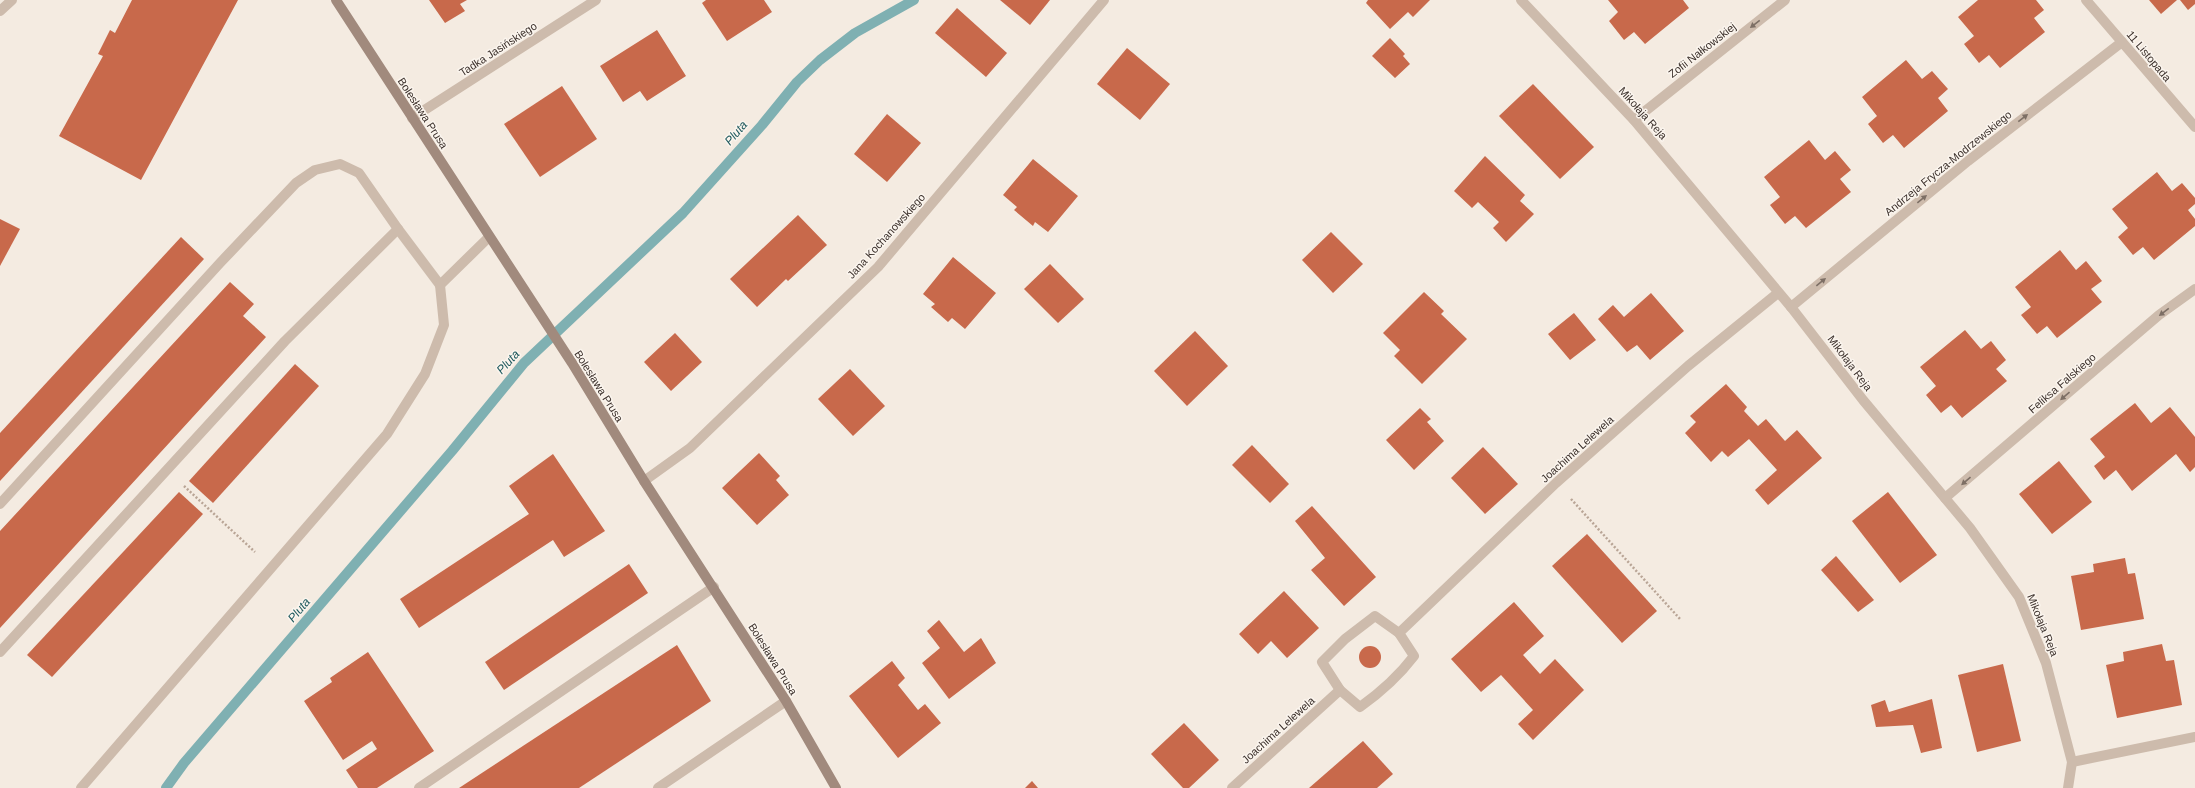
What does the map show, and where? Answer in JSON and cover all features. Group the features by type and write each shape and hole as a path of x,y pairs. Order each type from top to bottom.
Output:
{"street":[{"name":"Bolesława Prusa","path":"336,0 572,363 644,481 714,587 786,701 836,788"},
{"name":"Tadka Jasińskiego","path":"412,118 596,0"},
{"name":"Jana Kochanowskiego","path":"644,481 690,448 878,267 1104,0"},
{"name":"Mikołaja Reja","path":"1521,0 1634,120 1791,307 1863,400 1970,528 2019,597 2046,663 2072,762 2068,788"},
{"name":"Zofii Nałkowskiej","path":"1634,120 1785,0"},
{"name":"11 Listopada","path":"2086,0 2195,127"},
{"path":"0,11 9,1"},
{"name":"Andrzeja Frycza-Modrzewskiego","path":"1791,307 1968,161 2122,42"},
{"path":"0,504 214,268 296,183 315,170 340,164 359,173 398,229 440,285 444,324 425,374 387,434 81,788"},
{"path":"0,652 1,653 285,341 398,229"},
{"path":"440,285 489,236"},
{"name":"Feliksa Falskiego","path":"1946,498 2160,315 2195,289"},
{"name":"Joachima Lelewela","path":"1398,632 1556,483 1688,366 1778,293"},
{"path":"419,788 714,587"},
{"path":"1375,616 1398,632 1414,656 1398,676 1360,707 1340,690 1322,662 1345,639 1375,616"},
{"name":"Joachima Lelewela","path":"1232,788 1340,690"},
{"path":"658,788 786,701"},
{"path":"2072,762 2195,737"}],"path":[{"path":"168,470 272,567"},
{"path":"1556,483 1680,619"}],"building":[{"path":"132,0 238,0 141,180 59,136 103,56 98,54 110,30 115,33"},
{"path":"429,0 467,0 460,4 465,11 445,23"},
{"path":"706,0 764,0 772,12 727,41 702,3"},
{"path":"1000,0 1050,0 1030,25"},
{"path":"1368,0 1430,0 1413,17 1408,12 1390,29 1366,3"},
{"path":"1608,0 1683,0 1689,8 1645,44 1634,32 1624,40 1609,21 1618,12"},
{"path":"1978,0 2036,0 2044,10 2034,18 2045,32 2000,68 1989,55 1979,63 1964,44 1974,36 1958,17"},
{"path":"2149,0 2177,0 2161,14"},
{"path":"2180,0 2195,0 2195,4 2188,10"},
{"path":"957,8 1007,53 986,77 935,33"},
{"path":"657,30 686,76 647,101 640,91 623,102 600,66"},
{"path":"1390,38 1405,54 1403,56 1410,64 1395,78 1372,56"},
{"path":"1127,48 1170,84 1140,120 1097,84"},
{"path":"1906,60 1922,79 1932,71 1948,89 1938,98 1948,111 1904,148 1893,135 1883,143 1868,124 1877,116 1862,97"},
{"path":"1533,84 1594,147 1560,179 1499,116"},
{"path":"562,86 597,139 540,177 504,124"},
{"path":"887,114 921,143 887,182 854,154"},
{"path":"1809,140 1825,160 1835,151 1851,170 1840,179 1851,192 1806,228 1795,216 1785,224 1770,205 1780,197 1764,177"},
{"path":"1485,156 1525,195 1520,201 1534,214 1506,242 1493,228 1499,222 1478,202 1472,208 1454,191"},
{"path":"1033,159 1078,196 1048,232 1035,222 1033,226 1014,210 1017,207 1003,195"},
{"path":"2157,172 2172,191 2182,183 2195,198 2195,204 2188,210 2195,219 2195,226 2154,260 2143,247 2133,255 2118,237 2128,228 2112,209"},
{"path":"798,215 827,245 788,281 786,279 757,307 730,279"},
{"path":"0,219 20,229 0,266"},
{"path":"1331,232 1363,264 1333,293 1302,260"},
{"path":"181,237 204,259 0,481 0,433"},
{"path":"2060,250 2076,270 2086,261 2102,281 2091,289 2102,302 2057,338 2047,326 2037,334 2021,315 2031,307 2015,287"},
{"path":"953,257 996,293 965,329 952,318 948,322 931,307 935,304 923,294"},
{"path":"1050,264 1084,299 1058,323 1024,289"},
{"path":"230,282 254,304 243,316 266,337 0,628 0,531"},
{"path":"1424,292 1444,311 1441,314 1467,339 1422,384 1394,356 1400,350 1383,333"},
{"path":"1651,293 1684,331 1650,360 1637,345 1627,352 1598,319 1613,305 1624,317"},
{"path":"1574,313 1596,340 1570,360 1548,334"},
{"path":"1965,330 1981,349 1991,341 2006,360 1996,369 2007,381 1962,418 1951,405 1941,413 1926,395 1936,386 1920,367"},
{"path":"1195,331 1228,366 1187,406 1154,371"},
{"path":"675,333 702,362 671,391 644,362"},
{"path":"295,364 319,386 213,503 189,481"},
{"path":"850,369 885,406 853,436 818,399"},
{"path":"1726,384 1747,407 1744,411 1758,426 1766,419 1785,441 1797,430 1822,458 1768,505 1755,490 1777,470 1749,439 1728,457 1722,451 1711,462 1685,433 1696,422 1690,416"},
{"path":"2135,403 2151,423 2170,407 2195,437 2195,467 2190,472 2176,454 2132,491 2116,470 2104,480 2094,466 2105,457 2090,439"},
{"path":"1420,408 1431,419 1427,422 1444,441 1414,470 1386,440"},
{"path":"1252,445 1289,484 1270,503 1232,465"},
{"path":"1483,447 1518,484 1485,514 1451,478"},
{"path":"759,453 780,476 776,480 789,495 757,525 722,488"},
{"path":"553,454 605,531 564,557 553,540 419,628 400,599 529,514 509,486"},
{"path":"2059,461 2092,502 2052,534 2019,494"},
{"path":"179,492 203,514 52,677 27,655"},
{"path":"1888,492 1937,555 1900,583 1852,521"},
{"path":"1312,506 1376,577 1344,606 1311,570 1325,558 1295,521"},
{"path":"1587,534 1657,611 1622,643 1552,566"},
{"path":"1836,556 1874,600 1858,612 1821,570"},
{"path":"2125,558 2128,574 2135,573 2144,619 2081,630 2071,576 2094,572 2093,564"},
{"path":"629,564 648,593 504,690 485,662"},
{"path":"1284,591 1319,628 1287,658 1271,641 1258,654 1239,634"},
{"path":"1514,602 1544,636 1523,655 1540,674 1555,659 1584,690 1533,740 1518,724 1533,710 1501,675 1481,692 1451,659"},
{"path":"939,620 964,652 981,638 996,663 949,699 922,663 940,648 927,631"},
{"path":"2162,644 2166,661 2174,660 2182,705 2117,718 2106,665 2124,661 2123,652"},
{"path":"677,645 711,701 579,788 459,788"},
{"path":"1370,646 1378,649 1381,657 1378,665 1370,668 1362,665 1359,657 1362,649"},
{"path":"368,652 434,751 377,788 358,788 346,770 377,749 372,741 343,760 304,701 332,682 330,678"},
{"path":"892,661 905,678 898,685 918,710 925,704 941,723 898,758 849,696"},
{"path":"2003,664 2021,741 1977,752 1958,675"},
{"path":"1932,699 1942,748 1921,753 1913,725 1876,727 1871,705 1885,700 1889,712"},
{"path":"1184,723 1219,760 1189,788 1183,788 1151,754"},
{"path":"1363,741 1393,774 1377,788 1309,788"},
{"path":"1032,781 1038,788 1025,788"}],"waterway":[{"name":"Pluta","path":"166,788 184,763 452,451 524,363 683,213 762,125 797,82 820,60 855,33 914,0"}]}
